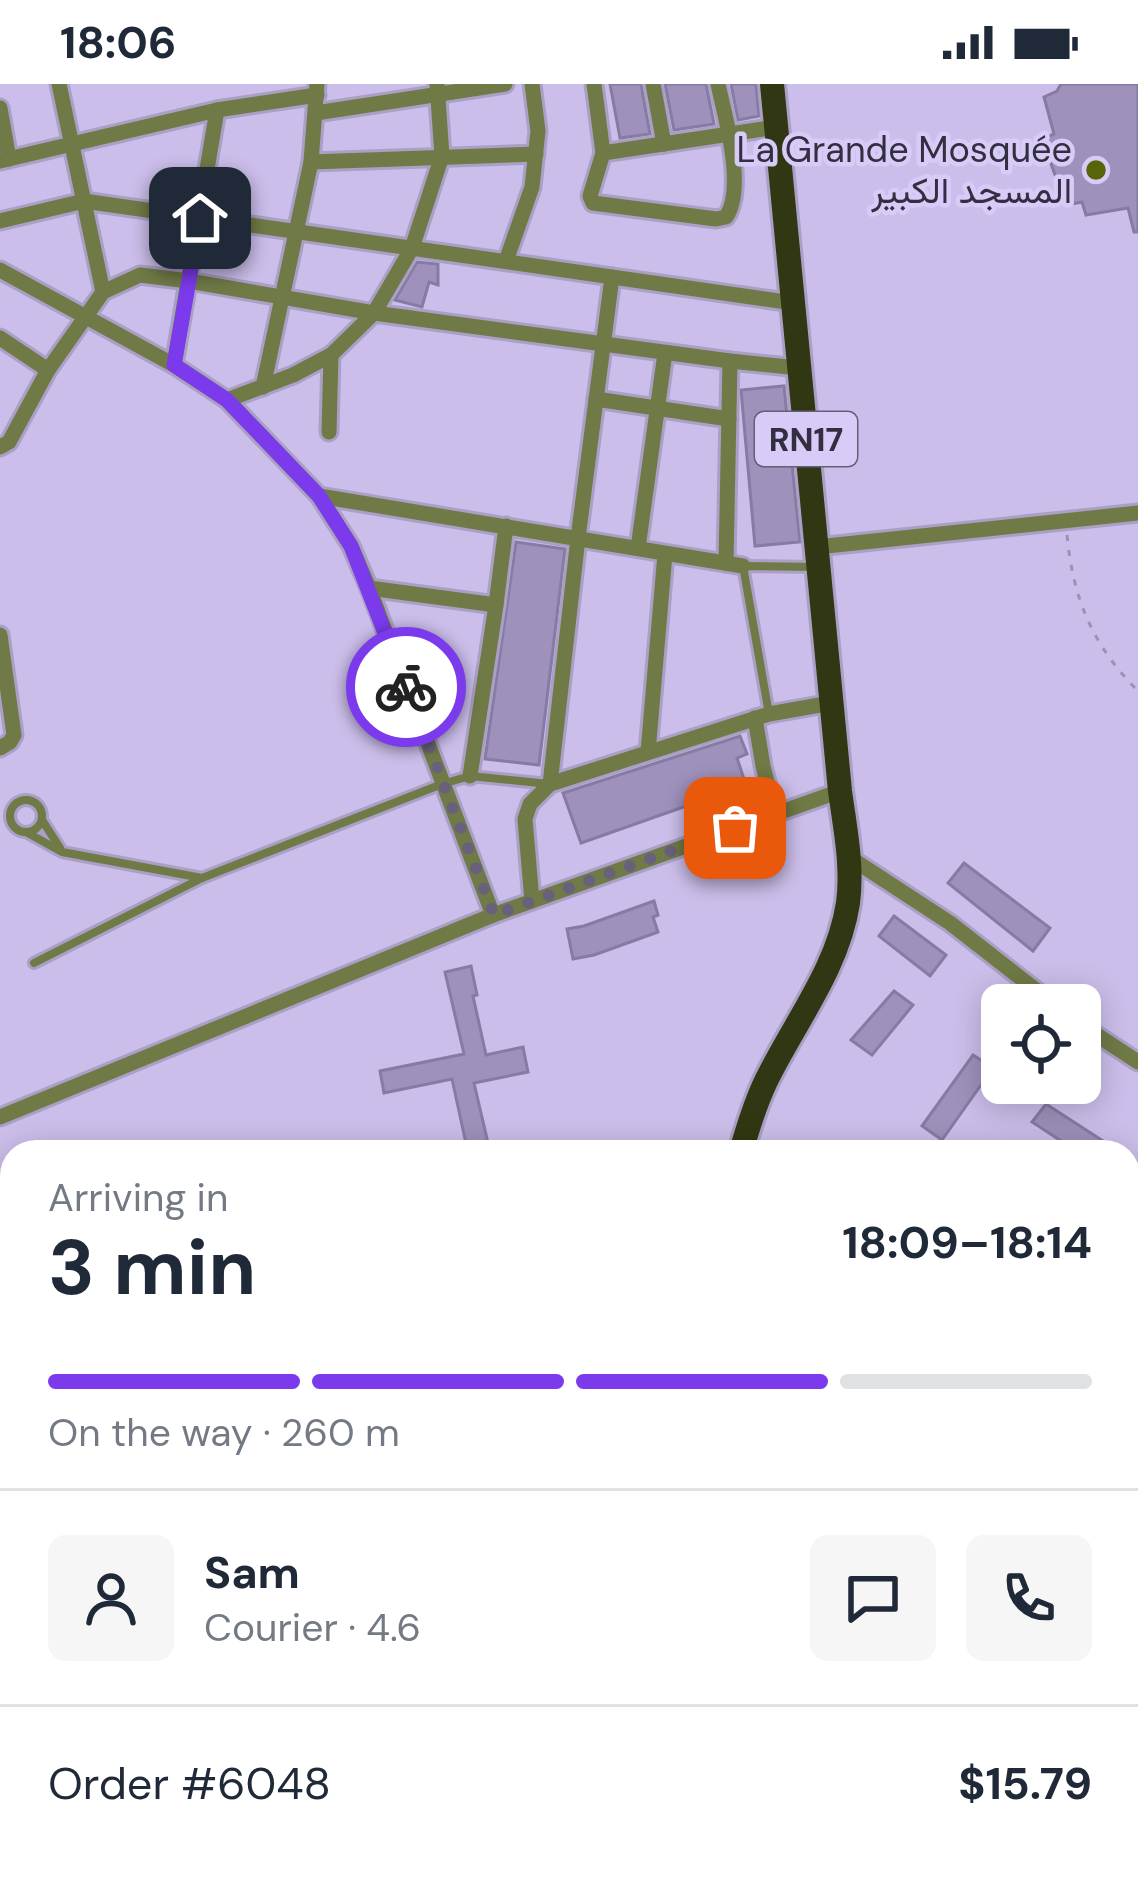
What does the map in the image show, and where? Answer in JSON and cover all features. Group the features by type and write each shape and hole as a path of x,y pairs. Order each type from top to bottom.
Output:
{"main road":[{"name":"RN17","path":"744,1140 764,1084 825,974 848,906 849,856 772,84"}],"street":[{"path":"59,84 103,292"},
{"path":"316,113 438,90 505,84"},
{"path":"506,262 532,187 538,131 532,84"},
{"path":"594,84 603,153 590,196 593,203 716,219 726,217 734,199 729,133 718,84"},
{"path":"653,84 664,144"},
{"path":"0,108 4,160 317,90 311,162 263,387"},
{"path":"227,400 331,355 374,313 412,248 442,156 438,90"},
{"path":"174,365 217,110"},
{"path":"603,153 776,127"},
{"path":"311,162 536,154"},
{"path":"0,221 84,201 793,303"},
{"path":"0,270 174,365 227,400 319,496 351,546 369,588 494,915"},
{"path":"0,447 10,442 84,315 103,292 140,275 374,313 799,368"},
{"path":"550,784 612,277"},
{"path":"0,338 48,370"},
{"path":"638,548 665,353"},
{"path":"329,432 331,355"},
{"path":"319,496 735,564 730,362"},
{"path":"596,400 729,419"},
{"path":"818,557 1138,513"},
{"path":"470,776 506,526"},
{"path":"648,752 665,554"},
{"path":"369,588 496,605"},
{"path":"0,635 14,735 0,748"},
{"path":"532,902 526,819 530,804 550,784 762,716 831,703"},
{"path":"762,716 763,766 776,814"},
{"path":"0,1117 494,915 839,791"},
{"path":"849,856 950,923 1028,984"},
{"path":"1101,1038 1138,1062"}],"lane":[{"path":"762,716 735,564 818,557"},
{"path":"34,963 202,878 442,784 470,776 550,784"},
{"path":"62,852 38,805 28,800 12,809 16,828 62,852 202,878"},
{"path":"26,832 42,819"}],"path":[{"path":"1066,521 1071,577 1086,620 1138,691"}],"building":[{"path":"610,84 641,84 650,134 620,138"},
{"path":"665,84 706,84 714,124 674,130"},
{"path":"731,84 756,84 759,116 738,120"},
{"name":"La Grande Mosquée المسجد الكبير","path":"1061,84 1138,84 1138,232 1134,232 1128,208 1086,215 1082,202 1066,205 1042,139 1054,134 1044,97"},
{"path":"417,262 438,264 438,285 429,282 422,307 395,300"},
{"path":"784,386 800,542 755,546 741,390"},
{"path":"516,542 565,549 539,765 485,759"},
{"path":"740,736 747,754 737,758 746,785 581,843 563,793"},
{"path":"964,863 1050,928 1033,951 948,883"},
{"path":"654,901 658,932 573,959 567,929"},
{"path":"894,916 946,955 930,976 879,936"},
{"path":"471,966 486,1055 523,1047 528,1072 474,1083 487,1140 465,1140 452,1079 384,1093 380,1071 464,1054 445,972"},
{"path":"894,991 913,1005 872,1055 851,1040"},
{"path":"973,1055 981,1060 981,1085 942,1140 922,1126"},
{"path":"1046,1104 1102,1140 1060,1140 1032,1122"}],"way so far":[{"path":"406,687 494,915 735,828"}],"place":[{"name":"La Grande Mosquée المسجد الكبير","path":"1096,170"}],"route":[{"path":"200,218 174,365 227,400 319,496 351,546 406,687"}]}
